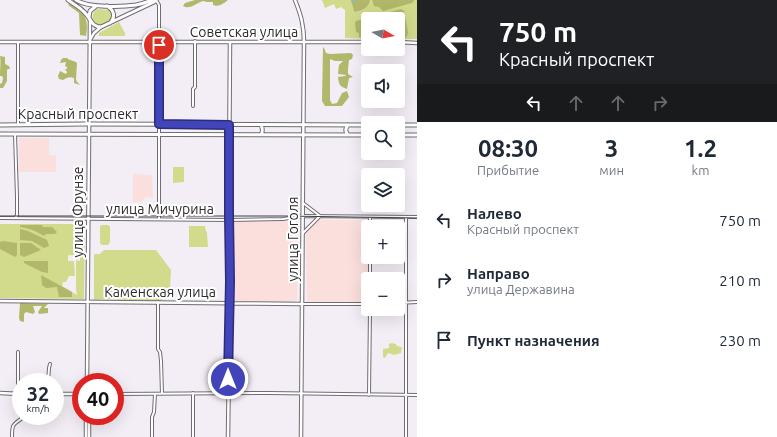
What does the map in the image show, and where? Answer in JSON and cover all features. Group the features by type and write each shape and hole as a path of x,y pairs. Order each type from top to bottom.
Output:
{"main road":[{"path":"68,0 81,9 97,27 109,24 156,0"},
{"path":"76,0 96,6 134,5 152,0"},
{"path":"90,19 90,11 96,6"},
{"path":"107,6 111,8 114,14 112,21 109,24"},
{"name":"Красный проспект","path":"0,125 361,125"},
{"path":"261,125 261,135"},
{"path":"348,125 346,128 348,135"},
{"path":"405,125 417,125"},
{"name":"Красный проспект","path":"0,134 361,135"},
{"path":"405,135 417,135"}],"street":[{"path":"156,0 159,5 159,219"},
{"name":"улица Гоголя","path":"295,0 303,22 304,42 301,437"},
{"name":"улица Фрунзе","path":"87,373 90,19"},
{"path":"89,42 94,33 101,27"},
{"path":"193,106 193,90 195,88 194,41"},
{"name":"Советская улица","path":"0,42 361,42"},
{"path":"18,42 18,125"},
{"path":"228,437 230,42"},
{"path":"405,42 417,43"},
{"path":"15,134 17,197 17,215 15,218"},
{"path":"303,203 320,216 303,233"},
{"name":"улица Мичурина","path":"0,218 229,220 283,219 303,216 417,217"},
{"path":"406,217 406,437"},
{"name":"Каменская улица","path":"0,301 87,303 158,302 361,304"},
{"path":"158,302 158,349 160,352 161,362 162,394"},
{"path":"406,302 417,302"},
{"path":"369,395 370,316"},
{"path":"18,352 19,373"},
{"path":"49,373 50,364"},
{"path":"0,393 12,394"},
{"path":"193,393 193,437"},
{"path":"124,394 193,393 417,395"},
{"path":"152,437 152,417 154,412 155,394"},
{"path":"12,437 13,425"},
{"path":"86,425 86,437"},
{"path":"89,425 89,437"}],"shaded area":[{"path":"19,138 49,138 49,155 56,155 56,172 19,172"},
{"path":"133,174 152,175 153,198 146,197 142,202 133,202"},
{"path":"274,220 290,223 298,231 297,299 295,302 232,301 231,221"},
{"path":"319,220 361,220 361,264 368,264 368,272 361,272 361,302 307,302 306,233"}],"green space":[{"path":"195,0 228,0 217,6 213,5 213,2 203,1 191,7 183,6 185,3"},
{"path":"322,0 417,0 417,39 405,39 405,12 361,12 361,39 345,38 345,10 341,7 336,9 334,4 325,8"},
{"path":"351,0 370,0 367,7 355,12"},
{"path":"372,0 414,1 412,3 383,11 379,7 374,6"},
{"path":"70,3 85,16 87,25 86,36 80,35 79,13 68,5"},
{"path":"97,9 109,10 112,15 110,21 102,25 95,23 93,21 93,13"},
{"path":"401,9 404,12 390,12"},
{"path":"405,16 408,33 405,38"},
{"path":"361,20 361,37 359,37 359,33 356,32 356,21"},
{"path":"119,22 125,36 99,36 99,33"},
{"path":"323,47 326,53 351,53 353,55 352,59 349,60 348,74 353,77 349,78 347,89 339,84 338,80 338,77 346,75 338,74 339,65 343,61 335,61 330,59 330,100 332,104 337,103 342,93 347,91 349,97 342,106 325,106 322,101"},
{"path":"0,56 5,57 5,64 9,66 10,69 7,70 7,81 3,88 0,88 3,78 0,76"},
{"path":"63,58 67,58 77,63 76,80 80,85 74,83 74,78 72,77 63,80 59,79 58,76 60,71 66,74 67,72 65,69 67,69 65,66 66,62 60,63"},
{"path":"173,167 184,167 184,182 173,183"},
{"path":"0,224 85,224 84,299 0,298","holes":["68,256 80,256 80,261 76,260 77,295 62,286 63,282 66,282 69,276 75,276 74,261 68,261"]},
{"path":"20,225 42,225 43,227 52,227 57,232 55,234 46,234 44,236 32,230 20,227"},
{"path":"108,225 110,227 110,242 108,245 102,245 100,243 100,226"},
{"path":"189,226 205,226 208,247 189,247"},
{"path":"20,229 47,240 49,246 44,248 32,241 20,240"},
{"path":"0,242 17,243 17,255 15,257 0,249"},
{"path":"20,243 31,243 41,250 24,257 20,255"},
{"path":"104,250 156,250 171,270 170,289 161,301 94,300 94,255 100,254"},
{"path":"24,261 48,261 48,273 42,272 24,263"},
{"path":"41,275 72,292 72,297 59,297 57,287 46,288 42,285"},
{"path":"20,303 48,304 44,308 48,308 48,313 39,314 38,312 42,306 33,306 35,312 33,314 26,312 24,314 24,322 20,321"},
{"path":"391,343 402,348 401,353 394,355 388,353 385,358 383,357 383,349 389,348 389,344"}],"waterway":[{"path":"351,2 356,0"}],"tram line":[{"path":"0,216 284,216 417,218"}],"route":[{"path":"159,45 159,124 229,125 230,281 228,379"}]}
